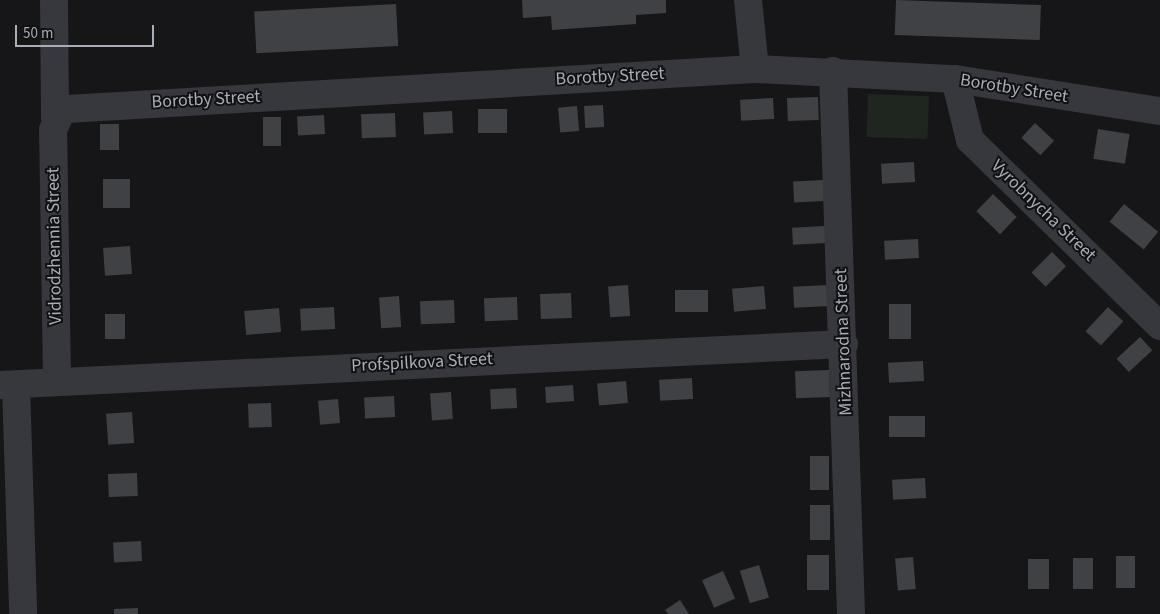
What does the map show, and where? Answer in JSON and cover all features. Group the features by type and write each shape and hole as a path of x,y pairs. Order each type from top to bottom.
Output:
{"street":[{"name":"Vidrodzhennia Street","path":"54,0 58,117 57,379"},
{"path":"748,0 754,69"},
{"name":"Borotby Street","path":"58,117 77,107 754,69 833,70 955,79 1160,112"},
{"name":"Mizhnarodna Street","path":"833,70 844,344 851,614"},
{"name":"Vyrobnycha Street","path":"955,79 970,140 1160,326"},
{"name":"Profspilkova Street","path":"8,385 57,379 844,344"},
{"path":"8,385 23,614"}],"shaded area":[{"path":"868,94 929,96 927,139 866,137"}],"building":[{"path":"522,0 666,0 666,13 636,15 636,24 552,30 551,16 523,18"},
{"path":"896,0 1041,5 1040,40 895,35"},
{"path":"396,4 398,46 256,53 254,11"},
{"path":"818,97 819,120 788,121 787,98"},
{"path":"773,98 774,119 741,121 740,100"},
{"path":"603,105 604,127 585,128 584,106"},
{"path":"577,106 579,131 560,133 558,108"},
{"path":"478,109 507,109 507,133 478,133"},
{"path":"452,111 453,133 424,134 423,113"},
{"path":"395,113 396,137 362,138 361,114"},
{"path":"324,115 325,134 298,135 297,116"},
{"path":"263,117 281,117 281,146 263,146"},
{"path":"1035,123 1054,141 1040,155 1021,138"},
{"path":"100,124 119,124 119,150 100,150"},
{"path":"1098,129 1130,134 1125,164 1093,159"},
{"path":"914,162 915,182 882,184 881,164"},
{"path":"103,179 130,179 130,208 103,208"},
{"path":"823,180 824,201 794,203 793,182"},
{"path":"993,194 1017,217 1000,234 976,211"},
{"path":"1124,204 1158,232 1144,250 1110,222"},
{"path":"825,226 826,243 793,245 792,228"},
{"path":"918,239 919,258 885,260 884,241"},
{"path":"130,246 132,274 105,276 103,248"},
{"path":"1052,252 1066,266 1046,287 1031,273"},
{"path":"628,285 630,316 610,317 608,286"},
{"path":"828,285 829,306 794,308 793,287"},
{"path":"764,286 766,309 734,312 732,289"},
{"path":"675,290 708,290 708,312 675,312"},
{"path":"571,293 572,318 541,319 540,294"},
{"path":"399,296 401,327 381,328 379,297"},
{"path":"517,297 518,320 485,321 484,298"},
{"path":"454,300 455,323 421,324 420,301"},
{"path":"889,304 911,304 911,339 889,339"},
{"path":"334,307 335,329 301,331 300,309"},
{"path":"1108,307 1123,321 1101,345 1085,331"},
{"path":"279,308 281,332 246,335 244,311"},
{"path":"105,314 125,314 125,339 105,339"},
{"path":"1140,337 1152,350 1129,372 1117,359"},
{"path":"923,361 924,381 889,383 888,363"},
{"path":"829,370 830,397 796,398 795,371"},
{"path":"692,378 693,399 660,401 659,380"},
{"path":"626,381 628,403 599,405 597,384"},
{"path":"573,385 574,401 546,403 545,387"},
{"path":"516,388 517,408 491,409 490,389"},
{"path":"451,392 453,419 432,420 430,393"},
{"path":"394,396 395,417 365,419 364,398"},
{"path":"338,399 340,423 320,425 318,401"},
{"path":"271,403 272,427 249,428 248,404"},
{"path":"132,412 134,443 108,445 106,414"},
{"path":"889,416 925,416 925,437 889,437"},
{"path":"810,456 829,456 829,490 810,490"},
{"path":"137,473 138,496 109,497 108,474"},
{"path":"925,478 926,498 893,500 892,480"},
{"path":"810,505 830,505 830,540 810,540"},
{"path":"141,541 142,561 114,562 113,542"},
{"path":"807,555 829,555 829,590 807,590"},
{"path":"1116,556 1135,556 1135,588 1116,588"},
{"path":"913,557 916,589 898,590 895,559"},
{"path":"1073,558 1093,558 1093,589 1073,589"},
{"path":"1028,559 1049,559 1049,589 1028,589"},
{"path":"759,565 769,598 750,603 740,571"},
{"path":"723,571 735,598 714,608 702,580"},
{"path":"680,600 689,614 668,614 665,610"},
{"path":"138,608 138,614 114,614 114,609"}]}
